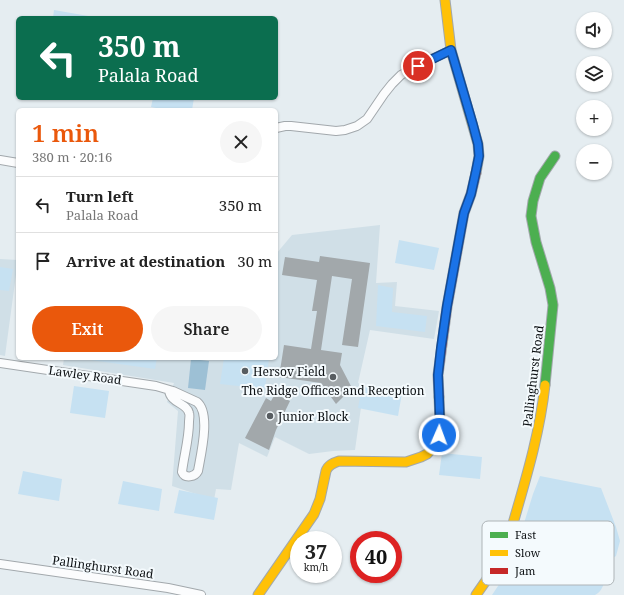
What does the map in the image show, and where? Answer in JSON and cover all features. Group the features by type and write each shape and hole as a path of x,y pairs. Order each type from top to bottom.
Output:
{"street":[{"path":"258,595 314,514 320,499 327,467 330,464 339,461 406,462 415,460 430,452 437,442 440,430 438,375 446,313 464,213 471,194 479,156 478,144 473,125 451,50 445,0"},
{"path":"278,128 291,126 336,131 357,126 367,119 384,94 401,75 451,50"},
{"name":"Pallinghurst Road","path":"514,521 540,426 553,305 536,242 531,216 533,201 540,178 555,156"},
{"path":"0,160 16,163"},
{"name":"Lawley Road","path":"0,363 156,386 173,391 197,402 200,404 203,411 204,431 199,466 197,473 192,476 186,476 182,472 190,413 172,398 169,390"},
{"name":"Pallinghurst Road","path":"0,564 168,588 201,595"},
{"name":"Pallinghurst Road","path":"476,595 483,585"}],"shaded area":[{"path":"54,10 88,16 53,16"},
{"path":"153,100 194,100 192,108 151,107"},
{"path":"380,225 376,283 397,282 395,306 439,311 434,339 370,330 358,383 364,386 355,450 309,454 275,437 267,457 239,443 231,490 216,489 214,500 172,486 178,411 167,402 174,383 63,365 64,360 278,360 278,252 292,235"},
{"path":"399,240 439,248 434,270 395,263"},
{"path":"0,259 16,260 16,275 5,356 0,355"},
{"path":"0,267 13,269 9,291 0,290"},
{"path":"378,285 393,288 392,312 427,316 425,332 376,326"},
{"path":"90,360 157,360 155,369"},
{"path":"191,360 209,361 205,390 188,388"},
{"name":"Hersov Field","path":"224,360 269,360 265,389 220,384"},
{"path":"74,386 109,391 105,418 70,413"},
{"path":"362,386 402,393 398,416 358,408"},
{"path":"442,453 482,457 480,479 439,475"},
{"path":"23,471 62,479 59,501 18,494"},
{"path":"540,476 601,488 614,521 525,521"},
{"path":"123,481 162,489 159,511 118,504"},
{"path":"179,490 218,498 214,520 174,513"},
{"path":"614,522 620,541 616,556 614,557"},
{"path":"499,585 604,585 595,595 492,595"}],"building":[{"path":"320,256 370,263 358,347 342,345 352,279 332,276 321,350 342,353 340,365 352,388 336,404 321,383 279,377 284,345 311,349 317,311 312,311 317,280 282,275 285,257 319,262"},
{"name":"Junior Block","path":"275,394 290,401 276,430 269,450 245,438 266,398 271,401"}],"traffic: fast":[{"path":"545,385 553,305 550,288 536,242 531,216 533,201 540,178 555,156"}],"traffic: slow":[{"path":"445,0 451,50 478,144 479,156 476,173"},
{"path":"514,521 534,447 545,385"},
{"path":"258,595 314,514 320,499 328,467 339,461 406,462 427,454 435,445 439,432 439,397"},
{"path":"476,595 483,585"}],"traffic: jam":[{"path":"439,397 438,375 447,307 464,213 471,194 476,173"}],"place":[{"name":"Hersov Field","path":"245,371"},
{"name":"The Ridge Offices and Reception","path":"333,377"},
{"name":"Junior Block","path":"270,416"}],"route":[{"path":"418,66 451,50 479,150 471,194 464,213 441,348 438,375 439,435"}]}
